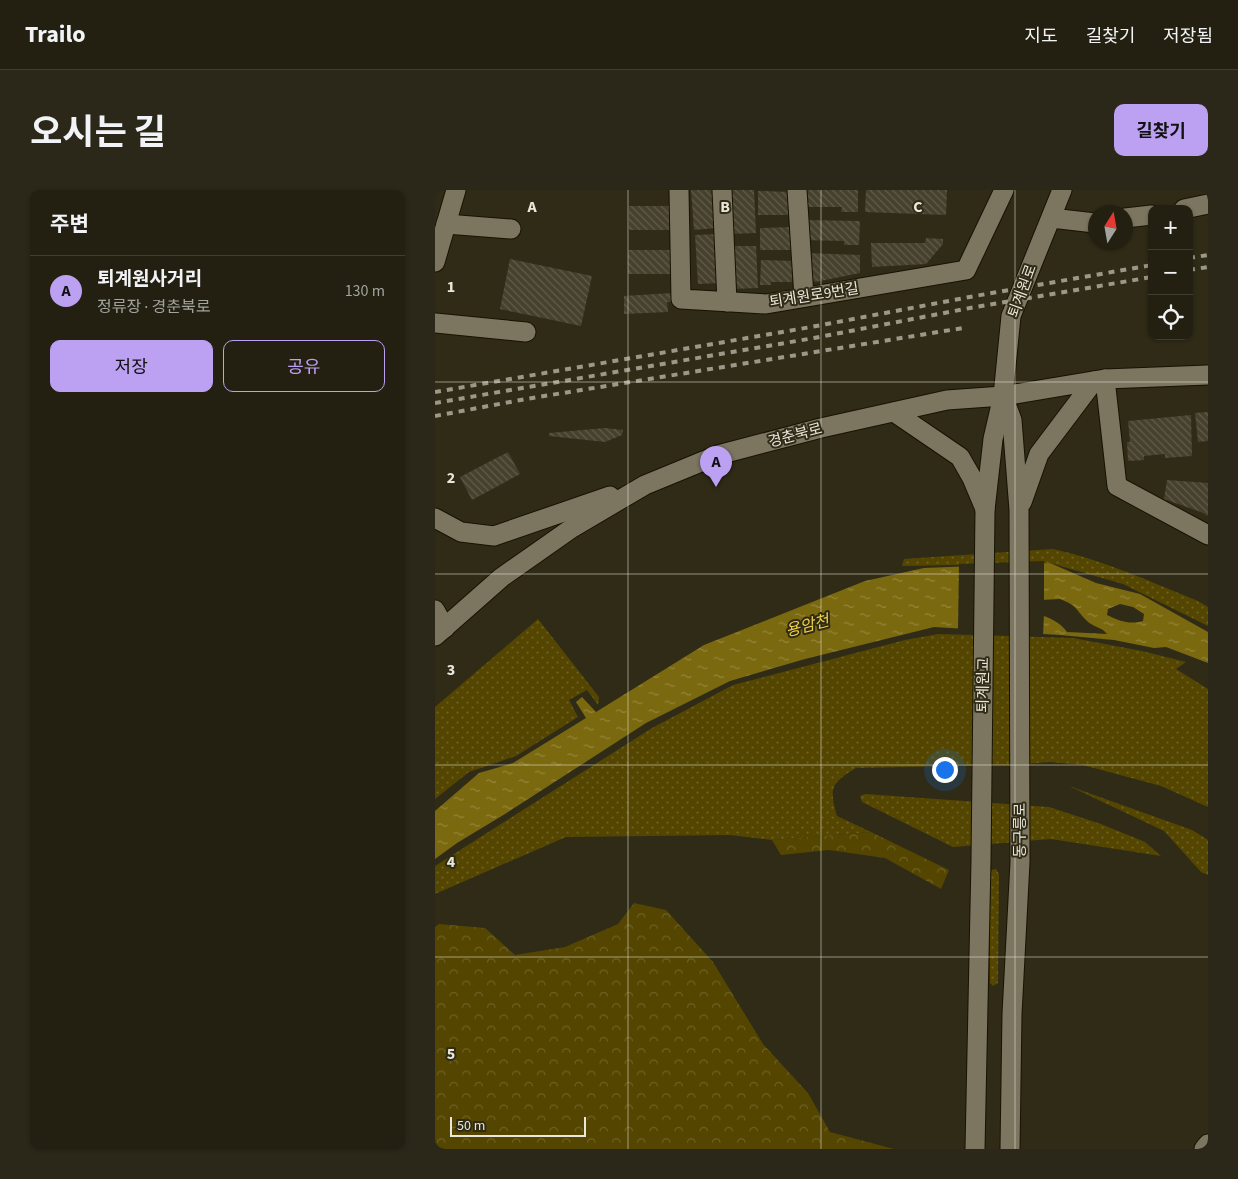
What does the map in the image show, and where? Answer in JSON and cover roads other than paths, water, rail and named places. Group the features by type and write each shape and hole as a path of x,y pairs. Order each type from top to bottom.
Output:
{"street":[{"path":"435,262 456,190"},
{"name":"퇴계원로9번길","path":"679,190 681,299 766,304 966,270 1004,190"},
{"path":"722,190 727,302"},
{"path":"797,190 804,297"},
{"name":"퇴계원로","path":"985,510 993,439 1003,396 1011,316 1062,190"},
{"path":"1193,207 1208,204"},
{"path":"1133,217 1148,215"},
{"path":"1051,218 1088,222"},
{"path":"446,224 511,229"},
{"path":"435,323 526,332"},
{"name":"경춘북로","path":"440,632 502,577 572,528 645,485 719,455 821,428 947,400 1003,396 1100,380 1208,375"},
{"path":"1019,510 1039,454 1100,380"},
{"path":"1100,380 1117,486 1208,535"},
{"name":"퇴계원로","path":"1003,396 1012,420 1019,510"},
{"path":"894,412 960,457 972,478 985,510"},
{"path":"435,518 461,532 493,536 645,485"},
{"name":"퇴계원교","path":"975,1149 985,510"},
{"name":"동구릉로","path":"1010,1149 1012,1014 1020,862 1019,510"},
{"path":"435,610 440,632"},
{"path":"1204,1149 1208,1144"}],"water":[{"name":"용암천","path":"1050,563 1096,583 1140,594 1208,632 1208,663 1166,647 1154,648 1114,640 934,627 805,659 730,681 646,723 457,843 435,859 435,811 479,773 513,763 586,718 576,702 582,697 596,712 704,645 865,581 924,568","holes":["1060,599 1073,606 1089,623 1107,634 1067,632 1054,621 1038,614 1036,607 1041,600","1120,604 1133,607 1144,614 1143,621 1125,622 1107,615 1108,609"]}],"railway":[{"path":"1193,257 1208,255"},
{"path":"435,392 811,327 1148,266"},
{"path":"1193,269 1208,267"},
{"path":"435,403 814,338 970,308 1148,278"},
{"path":"435,416 526,399 963,328"}],"place":[{"name":"퇴계원사거리","path":"716,487"}]}
